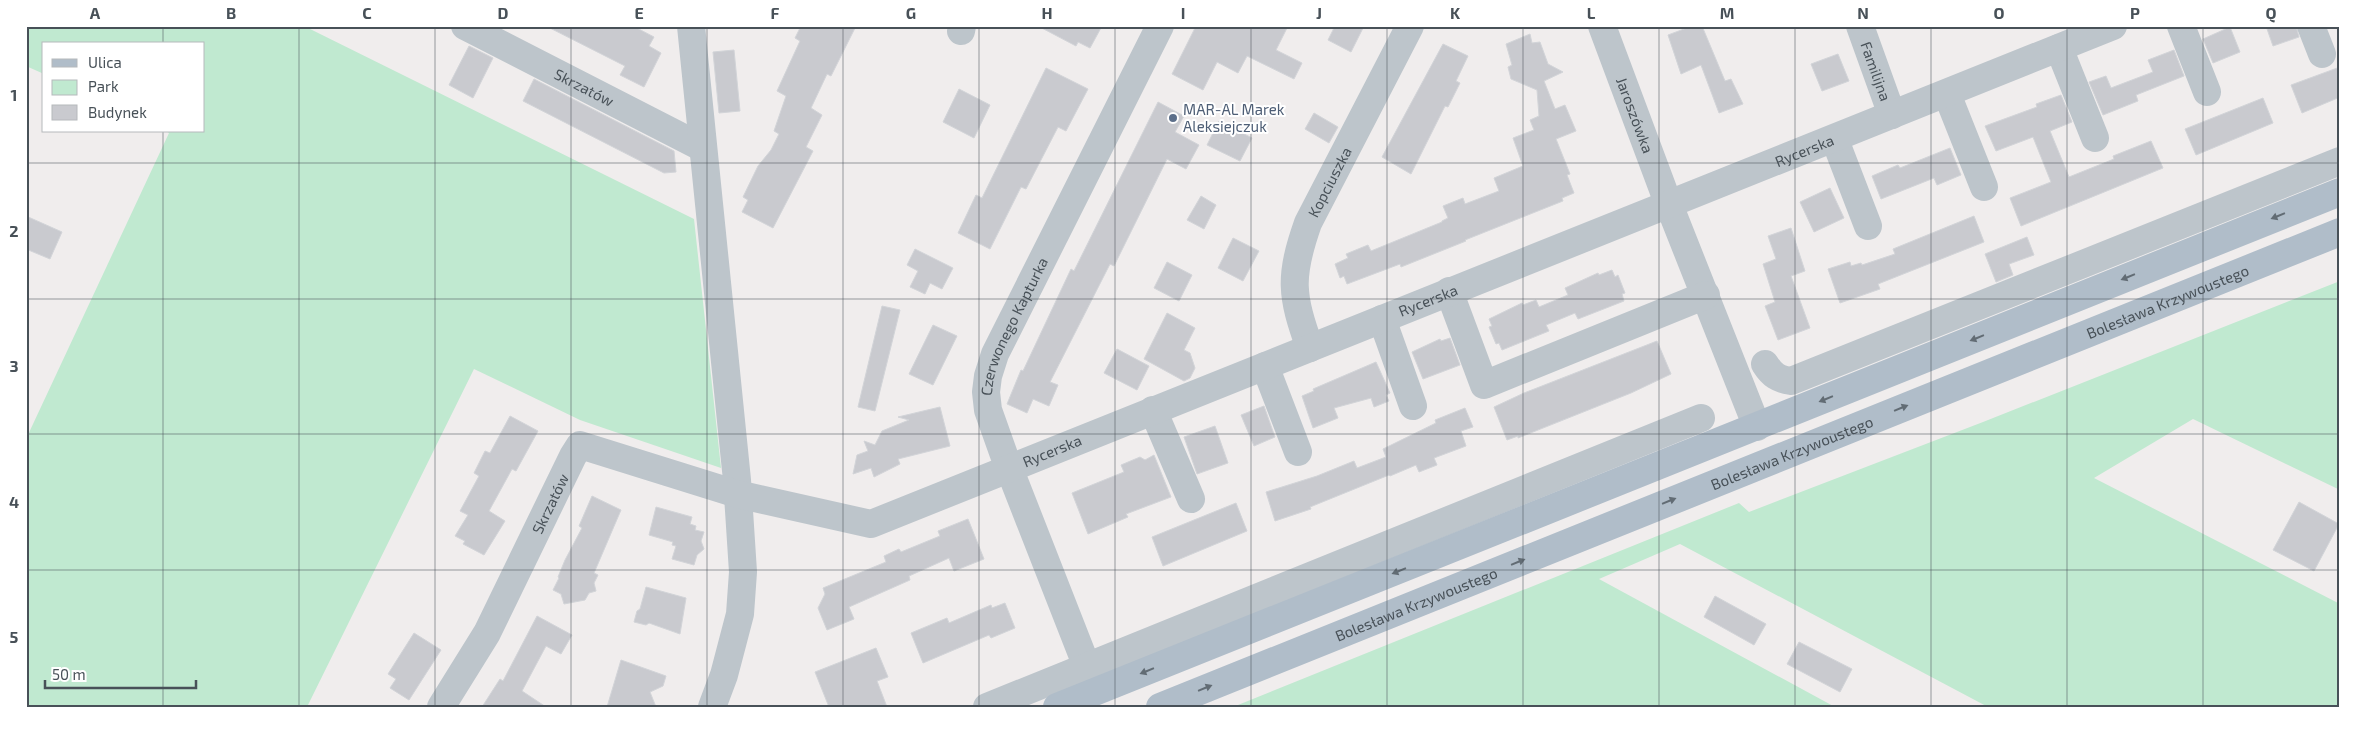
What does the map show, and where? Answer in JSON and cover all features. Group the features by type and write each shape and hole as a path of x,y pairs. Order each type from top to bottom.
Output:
{"main road":[{"path":"1057,707 2340,192"},
{"name":"Bolesława Krzywoustego","path":"1160,707 2331,236 2328,210 2321,205 2311,203"},
{"path":"1257,627 1242,648 1244,656 1250,662 1262,665"}],"street":[{"name":"Skrzatów","path":"465,26 703,148"},
{"name":"Czerwonego Kapturka","path":"1087,667 1009,468 988,410 986,392 988,376 995,354 1160,26"},
{"name":"Kopciuszka","path":"1310,348 1298,314 1294,282 1297,256 1308,223 1410,26"},
{"name":"Jaroszówka","path":"1602,26 1757,427"},
{"name":"Familijna","path":"1860,26 1892,116"},
{"name":"Rycerska","path":"737,494 871,524 1669,203 1835,140 2059,48 2085,32 2113,26"},
{"path":"2181,26 2207,92"},
{"path":"2312,26 2322,54"},
{"path":"695,27 703,148 743,572 740,614 724,675 712,707"},
{"path":"2059,48 2095,138"},
{"path":"1947,94 1984,188"},
{"path":"1835,140 1868,226"},
{"path":"1765,364 1771,374 1781,379 1791,380 2340,161"},
{"path":"1449,291 1484,385 1706,295"},
{"path":"1382,319 1413,406"},
{"path":"1265,366 1298,452"},
{"path":"1153,410 1191,500"},
{"path":"987,707 1701,418"},
{"name":"Skrzatów","path":"441,707 487,633 572,456 580,445 737,494"}],"green space":[{"path":"27,26 304,26 694,219 721,468 580,420 474,369 307,707 26,707 26,439 169,133 168,132 205,132 205,42 42,42 42,73 26,66"},
{"path":"2340,281 2340,490 2193,419 2094,478 2340,604 2340,707 1988,707 1680,544 1599,579 1835,707 1233,707 1739,503 1749,512"}],"building":[{"path":"546,26 633,26 654,37 649,46 661,53 644,87 620,75 625,66"},
{"path":"801,26 856,26 831,76 827,74 811,108 822,115 806,147 813,151 773,228 742,212 748,200 743,197 758,166 771,150 779,134 774,131 786,96 777,91 800,41 795,38"},
{"path":"1038,26 1102,26 1090,48 1078,42 1076,46"},
{"path":"1196,26 1288,26 1276,50 1302,63 1294,79 1247,56 1238,73 1217,62 1203,90 1172,74"},
{"path":"1335,26 1364,26 1351,52 1328,40"},
{"path":"1692,26 1702,26 1725,81 1731,79 1743,104 1719,113 1701,65 1681,74 1668,35"},
{"path":"2266,26 2296,26 2299,37 2273,46"},
{"path":"2230,27 2240,52 2213,63 2203,39"},
{"path":"1530,34 1532,43 1540,42 1548,64 1563,72 1544,81 1555,109 1565,105 1576,131 1556,139 1570,174 1567,175 1574,193 1562,198 1563,201 1466,241 1401,267 1400,264 1347,284 1344,276 1340,278 1335,264 1348,258 1346,254 1368,245 1371,251 1442,222 1448,218 1443,206 1463,198 1465,204 1499,191 1494,178 1523,166 1513,138 1534,130 1530,120 1539,116 1537,90 1511,79 1508,67 1512,65 1506,44"},
{"path":"1443,44 1468,56 1456,81 1460,83 1448,107 1445,106 1411,174 1382,157"},
{"path":"469,46 493,58 473,98 449,85"},
{"path":"734,50 740,111 719,113 713,52"},
{"path":"2174,50 2184,76 2136,95 2138,101 2103,115 2089,82 2106,76 2111,88 2153,72 2148,60"},
{"path":"1838,54 1849,81 1822,91 1811,64"},
{"path":"2340,67 2340,97 2302,113 2291,85"},
{"path":"1046,68 1088,89 1066,131 1058,127 1026,189 1021,187 990,249 958,233 976,195 982,198"},
{"path":"534,79 674,151 676,172 664,173 523,101"},
{"path":"959,89 990,105 974,138 943,122"},
{"path":"2061,95 2072,122 2050,131 2069,177 2114,159 2113,156 2151,141 2163,168 2021,226 2010,198 2051,182 2033,137 1996,151 1985,126 2037,107 2036,104"},
{"path":"2263,98 2273,123 2196,155 2185,129"},
{"path":"1158,102 1184,116 1175,132 1199,145 1186,169 1167,159 1114,266 1110,264 1050,382 1058,385 1049,406 1033,399 1027,413 1007,404 1021,370 1023,371 1071,269 1074,271"},
{"path":"1314,113 1338,127 1329,143 1305,129"},
{"path":"1219,121 1252,138 1240,161 1207,145"},
{"path":"1950,148 1961,175 1937,185 1934,178 1881,199 1872,176 1898,165 1900,168"},
{"path":"1830,188 1844,218 1814,232 1800,202"},
{"path":"1201,196 1216,205 1204,229 1187,220"},
{"path":"26,216 62,232 50,259 26,249"},
{"path":"1974,216 1984,242 1878,284 1880,289 1840,303 1828,269 1850,262 1851,266 1861,263 1862,265 1895,254 1893,249"},
{"path":"1791,228 1805,271 1791,276 1810,328 1778,340 1765,306 1775,302 1763,264 1776,259 1768,236"},
{"path":"2027,237 2034,255 2009,264 2013,275 1996,282 1985,254"},
{"path":"1233,238 1259,251 1243,281 1218,268"},
{"path":"915,249 953,268 942,289 930,283 925,294 910,287 918,271 907,265"},
{"path":"1167,262 1192,275 1179,301 1154,288"},
{"path":"1612,270 1615,277 1618,275 1625,293 1622,294 1624,301 1578,319 1575,313 1546,325 1549,331 1502,350 1499,343 1496,344 1489,327 1492,326 1489,319 1522,303 1523,305 1536,300 1539,307 1568,295 1565,288 1598,273 1599,275"},
{"path":"882,306 900,310 875,411 858,407"},
{"path":"1167,313 1195,328 1184,350 1190,353 1195,368 1190,378 1184,381 1144,359"},
{"path":"933,325 957,336 933,385 909,374"},
{"path":"1450,338 1460,365 1423,379 1412,352 1440,339 1441,341"},
{"path":"1657,341 1671,374 1631,393 1518,438 1518,436 1507,440 1494,407 1524,393"},
{"path":"1117,349 1149,366 1137,390 1104,373"},
{"path":"1376,362 1390,393 1386,395 1389,401 1374,407 1371,398 1334,408 1338,418 1313,428 1302,396 1314,391 1313,389"},
{"path":"1264,406 1275,437 1254,446 1241,415"},
{"path":"940,407 950,446 898,459 900,464 874,477 871,468 853,474 857,455 868,451 864,441 875,445 882,431 909,420 898,417"},
{"path":"1465,408 1473,427 1461,431 1466,446 1434,458 1437,465 1419,472 1416,465 1310,507 1311,509 1275,521 1266,492 1317,476 1354,461 1357,468 1386,457 1383,449 1436,423 1435,420"},
{"path":"510,416 538,431 516,471 512,469 489,511 505,521 484,555 463,544 465,541 455,536 468,515 460,511 479,476 474,473 485,451 490,453"},
{"path":"1215,426 1228,463 1197,474 1184,437"},
{"path":"1154,455 1171,497 1126,514 1128,517 1088,534 1072,493 1124,472 1121,465 1140,457 1145,460"},
{"path":"592,496 621,510 594,573 598,575 594,583 596,591 589,593 585,600 564,604 561,594 553,590 565,560 582,528 579,526"},
{"path":"2299,502 2339,524 2314,571 2273,550"},
{"path":"1236,503 1247,531 1163,566 1152,537"},
{"path":"656,507 692,517 690,524 696,526 695,530 704,532 701,541 704,549 697,555 694,565 672,559 676,546 672,545 673,542 649,535"},
{"path":"968,519 984,559 954,571 949,558 909,576 910,580 849,607 854,619 827,630 818,608 825,594 823,588 886,562 884,556 899,549 901,552 940,536 938,531"},
{"path":"646,587 686,598 680,634 649,623 646,625 634,622"},
{"path":"1715,596 1766,624 1754,645 1704,617"},
{"path":"1005,603 1015,628 991,638 989,635 923,663 911,633 947,618 949,623 991,605 992,608"},
{"path":"537,616 572,635 561,654 546,646 522,691 546,707 482,707 500,679 503,681"},
{"path":"414,633 441,650 409,700 390,688 396,679 388,674"},
{"path":"1799,642 1852,669 1840,692 1787,664"},
{"path":"876,648 888,677 877,681 887,707 829,707 815,672"},
{"path":"621,660 666,676 663,686 650,692 656,707 607,707"}],"place":[{"name":"MAR-AL Marek Aleksiejczuk","path":"1173,118"}]}
